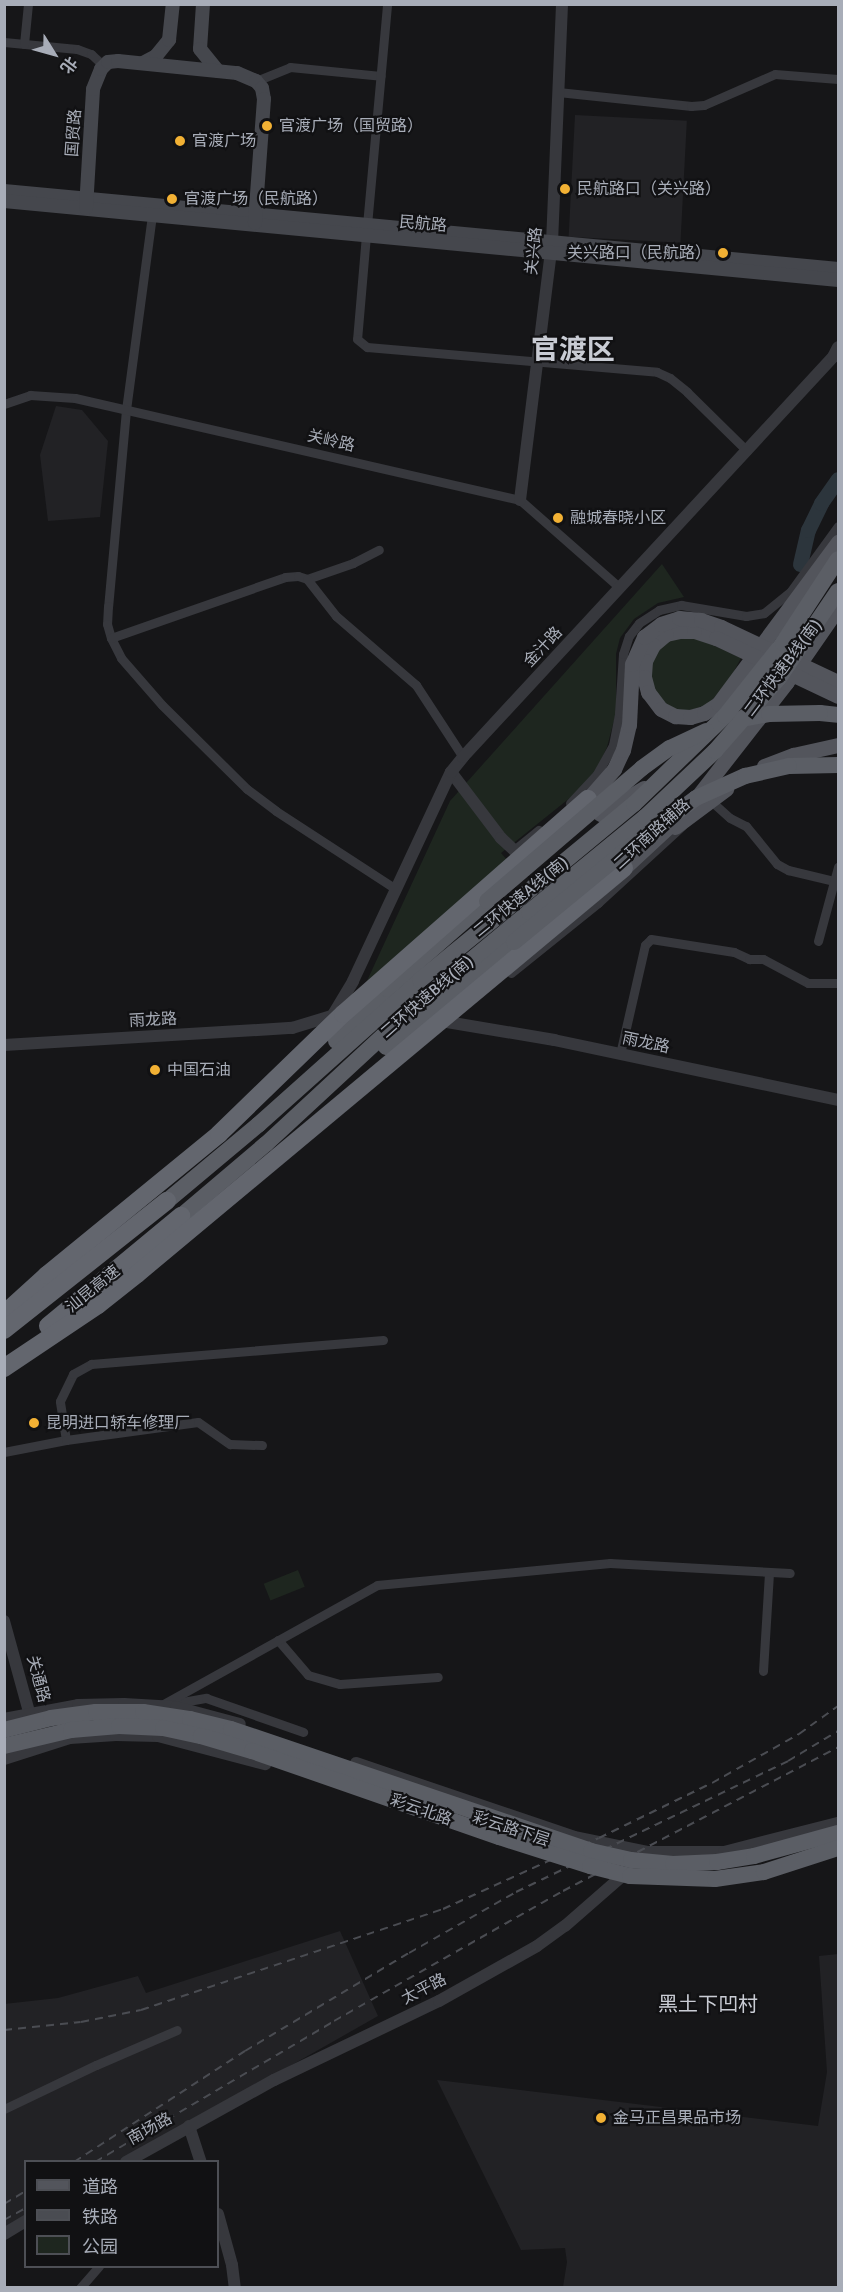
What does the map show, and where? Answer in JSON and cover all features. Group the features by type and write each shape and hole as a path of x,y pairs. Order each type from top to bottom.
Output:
{"highway":[{"name":"二环快速A线(南)","path":"167,1201 233,1146 398,999 524,906 642,797 725,716 777,651 833,558"},
{"name":"二环快速B线(南)","path":"182,1216 266,1144 524,906 645,817 722,743 779,678 838,591"},
{"path":"4,1314 47,1275 211,1142 335,1020 612,792 677,744 721,725 756,716 810,713 838,715"},
{"path":"266,1144 639,839 708,791 773,768 806,764 838,765"},
{"path":"233,1146 290,1091 375,1000 588,798"},
{"path":"483,897 526,858 600,814"},
{"path":"4,1368 98,1305 137,1274 624,868"},
{"name":"汕昆高速","path":"4,1330 167,1201"},
{"name":"汕昆高速","path":"4,1361 182,1216"},
{"name":"彩云北路","path":"4,1730 51,1718 96,1712 142,1712 190,1719 231,1729 591,1851 631,1860 673,1864 754,1857 838,1833"},
{"name":"彩云北路","path":"4,1746 72,1730 119,1726 163,1728 252,1751 499,1837 590,1866 630,1876 715,1879 764,1872 838,1848"}],"main road":[{"path":"143,63 156,56 169,40 173,4"},
{"path":"203,4 200,49 218,71"},
{"path":"104,66 108,62 118,61 143,63 237,73 256,81 264,99 255,220"},
{"name":"国贸路","path":"86,205 93,89 104,66"},
{"name":"民航路","path":"4,191 152,215 255,220"},
{"name":"民航路","path":"4,201 86,205 366,230 838,280"},
{"name":"民航路","path":"552,248 838,269"},
{"path":"838,543 833,558 718,705 704,713 690,717 675,716 661,709 648,693 644,677 645,660 654,645 666,634 694,631 718,632 838,682"},
{"path":"600,814 658,777 731,705 796,621 838,543"},
{"path":"624,868 664,833 708,785 786,683 838,608"},
{"path":"588,798 614,769 623,750 629,725 632,664 644,637 661,624 679,618 701,620 718,632 838,696"},
{"path":"624,868 702,806 757,770 793,755 838,745"}],"street":[{"path":"24,44 28,4"},
{"path":"387,4 357,339 367,347 657,372 670,378 687,392 747,451"},
{"name":"关兴路","path":"520,500 552,248 562,4"},
{"path":"4,42 77,49 91,54 104,66"},
{"path":"256,81 290,67 381,76"},
{"path":"558,92 691,106 704,105 765,76 775,74 838,79"},
{"path":"152,215 126,410 108,606 107,624 111,638 121,658 162,705 247,789 276,811 391,886"},
{"name":"金汁路","path":"336,1014 451,772 833,357 838,347"},
{"name":"关岭路","path":"4,404 30,395 52,395 520,500 620,588"},
{"path":"451,772 501,838 515,852 569,804 603,765 613,745 618,723 623,654 629,636 639,623 659,610 681,605 746,616 764,613 791,591 838,526"},
{"path":"307,579 352,563 379,550"},
{"path":"111,638 285,577 298,576 307,579 343,623 416,685 463,757"},
{"name":"二环南路辅路","path":"449,1022 573,921 711,801 757,770"},
{"path":"711,801 730,819 746,826 777,864 788,870 836,882"},
{"path":"818,941 836,882 838,867"},
{"path":"620,1054 645,945 651,939 734,952 749,959 763,958 808,983 838,983"},
{"name":"雨龙路","path":"4,1045 292,1028 336,1014"},
{"name":"雨龙路","path":"449,1022 489,1027 838,1100"},
{"path":"66,1440 60,1401 73,1374 91,1364 383,1340"},
{"path":"4,1452 66,1440 198,1422 230,1444 262,1445"},
{"path":"160,1706 377,1585 610,1563 790,1573"},
{"path":"763,1671 769,1572"},
{"name":"关通路","path":"4,1621 38,1747"},
{"path":"278,1640 308,1675 340,1684 438,1677"},
{"path":"160,1706 206,1698 303,1732"},
{"name":"彩云路下层","path":"4,1719 78,1705 160,1706 217,1716 574,1837 655,1852 724,1852 838,1823"},
{"name":"彩云路下层","path":"4,1758 70,1738 116,1735 158,1736 248,1758 493,1842 619,1878 663,1883 710,1884 749,1880 838,1854"},
{"name":"太平路","path":"189,2126 274,2080 439,2001 537,1946 565,1926 619,1878 655,1852"},
{"path":"4,2109 96,2065 177,2030"},
{"path":"189,2126 200,2160"},
{"name":"南场路","path":"130,2160 189,2126"},
{"path":"219,2218 232,2265 235,2288"},
{"path":"4,2234 24,2222"},
{"path":"80,2288 97,2268"}],"shaded area":[{"path":"575,115 687,121 680,243 569,237"},
{"path":"56,406 82,410 108,441 100,517 48,521 40,455"},
{"path":"340,1931 378,2016 125,2160 24,2160 24,2218 5,2229 4,2004 58,1998 138,1976 146,1993"},
{"name":"金马正昌果品市场","path":"838,1954 838,2287 563,2287 567,2262 565,2248 521,2250 437,2080 818,2126 827,2072 819,1956"}],"green space":[{"path":"662,564 684,597 658,603 634,619 620,638 616,654 616,713 607,747 597,769 576,793 501,853 508,861 366,983 450,801"},
{"path":"693,636 741,658 731,677 709,704 685,712 668,707 651,686 652,657 665,641"},
{"path":"298,1570 305,1587 270,1601 264,1584"}],"waterway":[{"path":"800,564 808,530 821,503 838,479"}],"railway":[{"path":"4,2030 81,2022 141,2010 443,1909 599,1838 712,1783 799,1734 838,1706"},
{"path":"77,2160 245,2051 516,1892 788,1761 838,1731"},
{"path":"98,2160 334,2021 563,1891 838,1747"},
{"path":"4,2204 24,2192"},
{"path":"4,2220 24,2209"}],"place":[{"name":"官渡广场（国贸路）","path":"267,126"},
{"name":"官渡广场","path":"180,141"},
{"name":"民航路口（关兴路）","path":"565,189"},
{"name":"官渡广场（民航路）","path":"172,199"},
{"name":"关兴路口（民航路）","path":"723,253"},
{"name":"融城春晓小区","path":"558,518"},
{"name":"中国石油","path":"155,1070"},
{"name":"昆明进口轿车修理厂","path":"34,1423"},
{"name":"金马正昌果品市场","path":"601,2118"}],"district":[{"name":"官渡区","path":"573,350"},
{"name":"黑土下凹村","path":"708,2004"}]}
